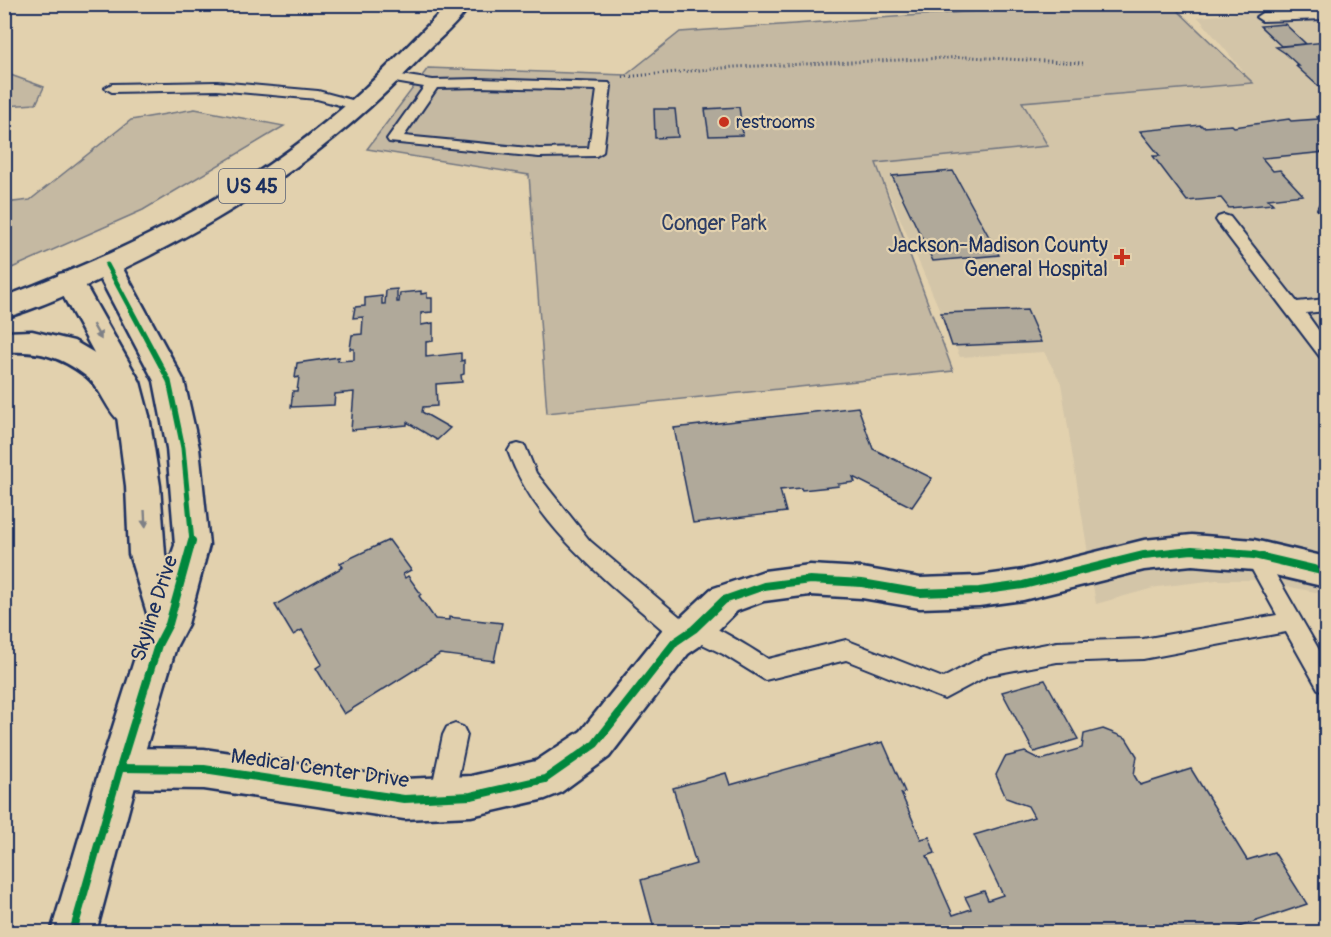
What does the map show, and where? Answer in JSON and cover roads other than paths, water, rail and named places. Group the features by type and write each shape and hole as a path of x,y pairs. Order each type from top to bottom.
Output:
{"street":[{"name":"US 45","path":"4,308 107,265 221,204 280,168 317,141 358,106 460,4"},
{"name":"Skyline Drive","path":"73,933 120,768 158,645 169,624 192,545 183,448 169,381 107,265"},
{"name":"Skyline Drive","path":"69,281 125,382 133,416 143,486 147,554 169,624"},
{"path":"4,342 32,340 63,348 99,370 133,416"},
{"name":"Medical Center Drive","path":"120,768 204,769 404,799 471,796 545,779 595,744 675,642 724,600 764,586 810,580 862,583 920,593 979,591 1023,585 1144,555 1192,549 1254,555 1326,572"}],"lane":[{"path":"1262,17 1326,15"},
{"path":"388,77 433,84 480,82 604,86 596,152 539,153 394,139 433,84"},
{"path":"112,88 218,86 318,95 358,106"},
{"path":"1224,220 1326,353"},
{"path":"1293,308 1326,305"},
{"path":"518,451 527,476 583,547 689,632 730,646 765,670 846,650 944,689 985,666 1057,652 1143,649 1290,621"},
{"path":"1254,555 1326,682"},
{"path":"442,797 455,735"}],"place":[{"name":"restrooms","path":"724,122"},
{"name":"Jackson-Madison County General Hospital","path":"1122,257"}],"park label":[{"name":"Conger Park","path":"714,223"}]}
